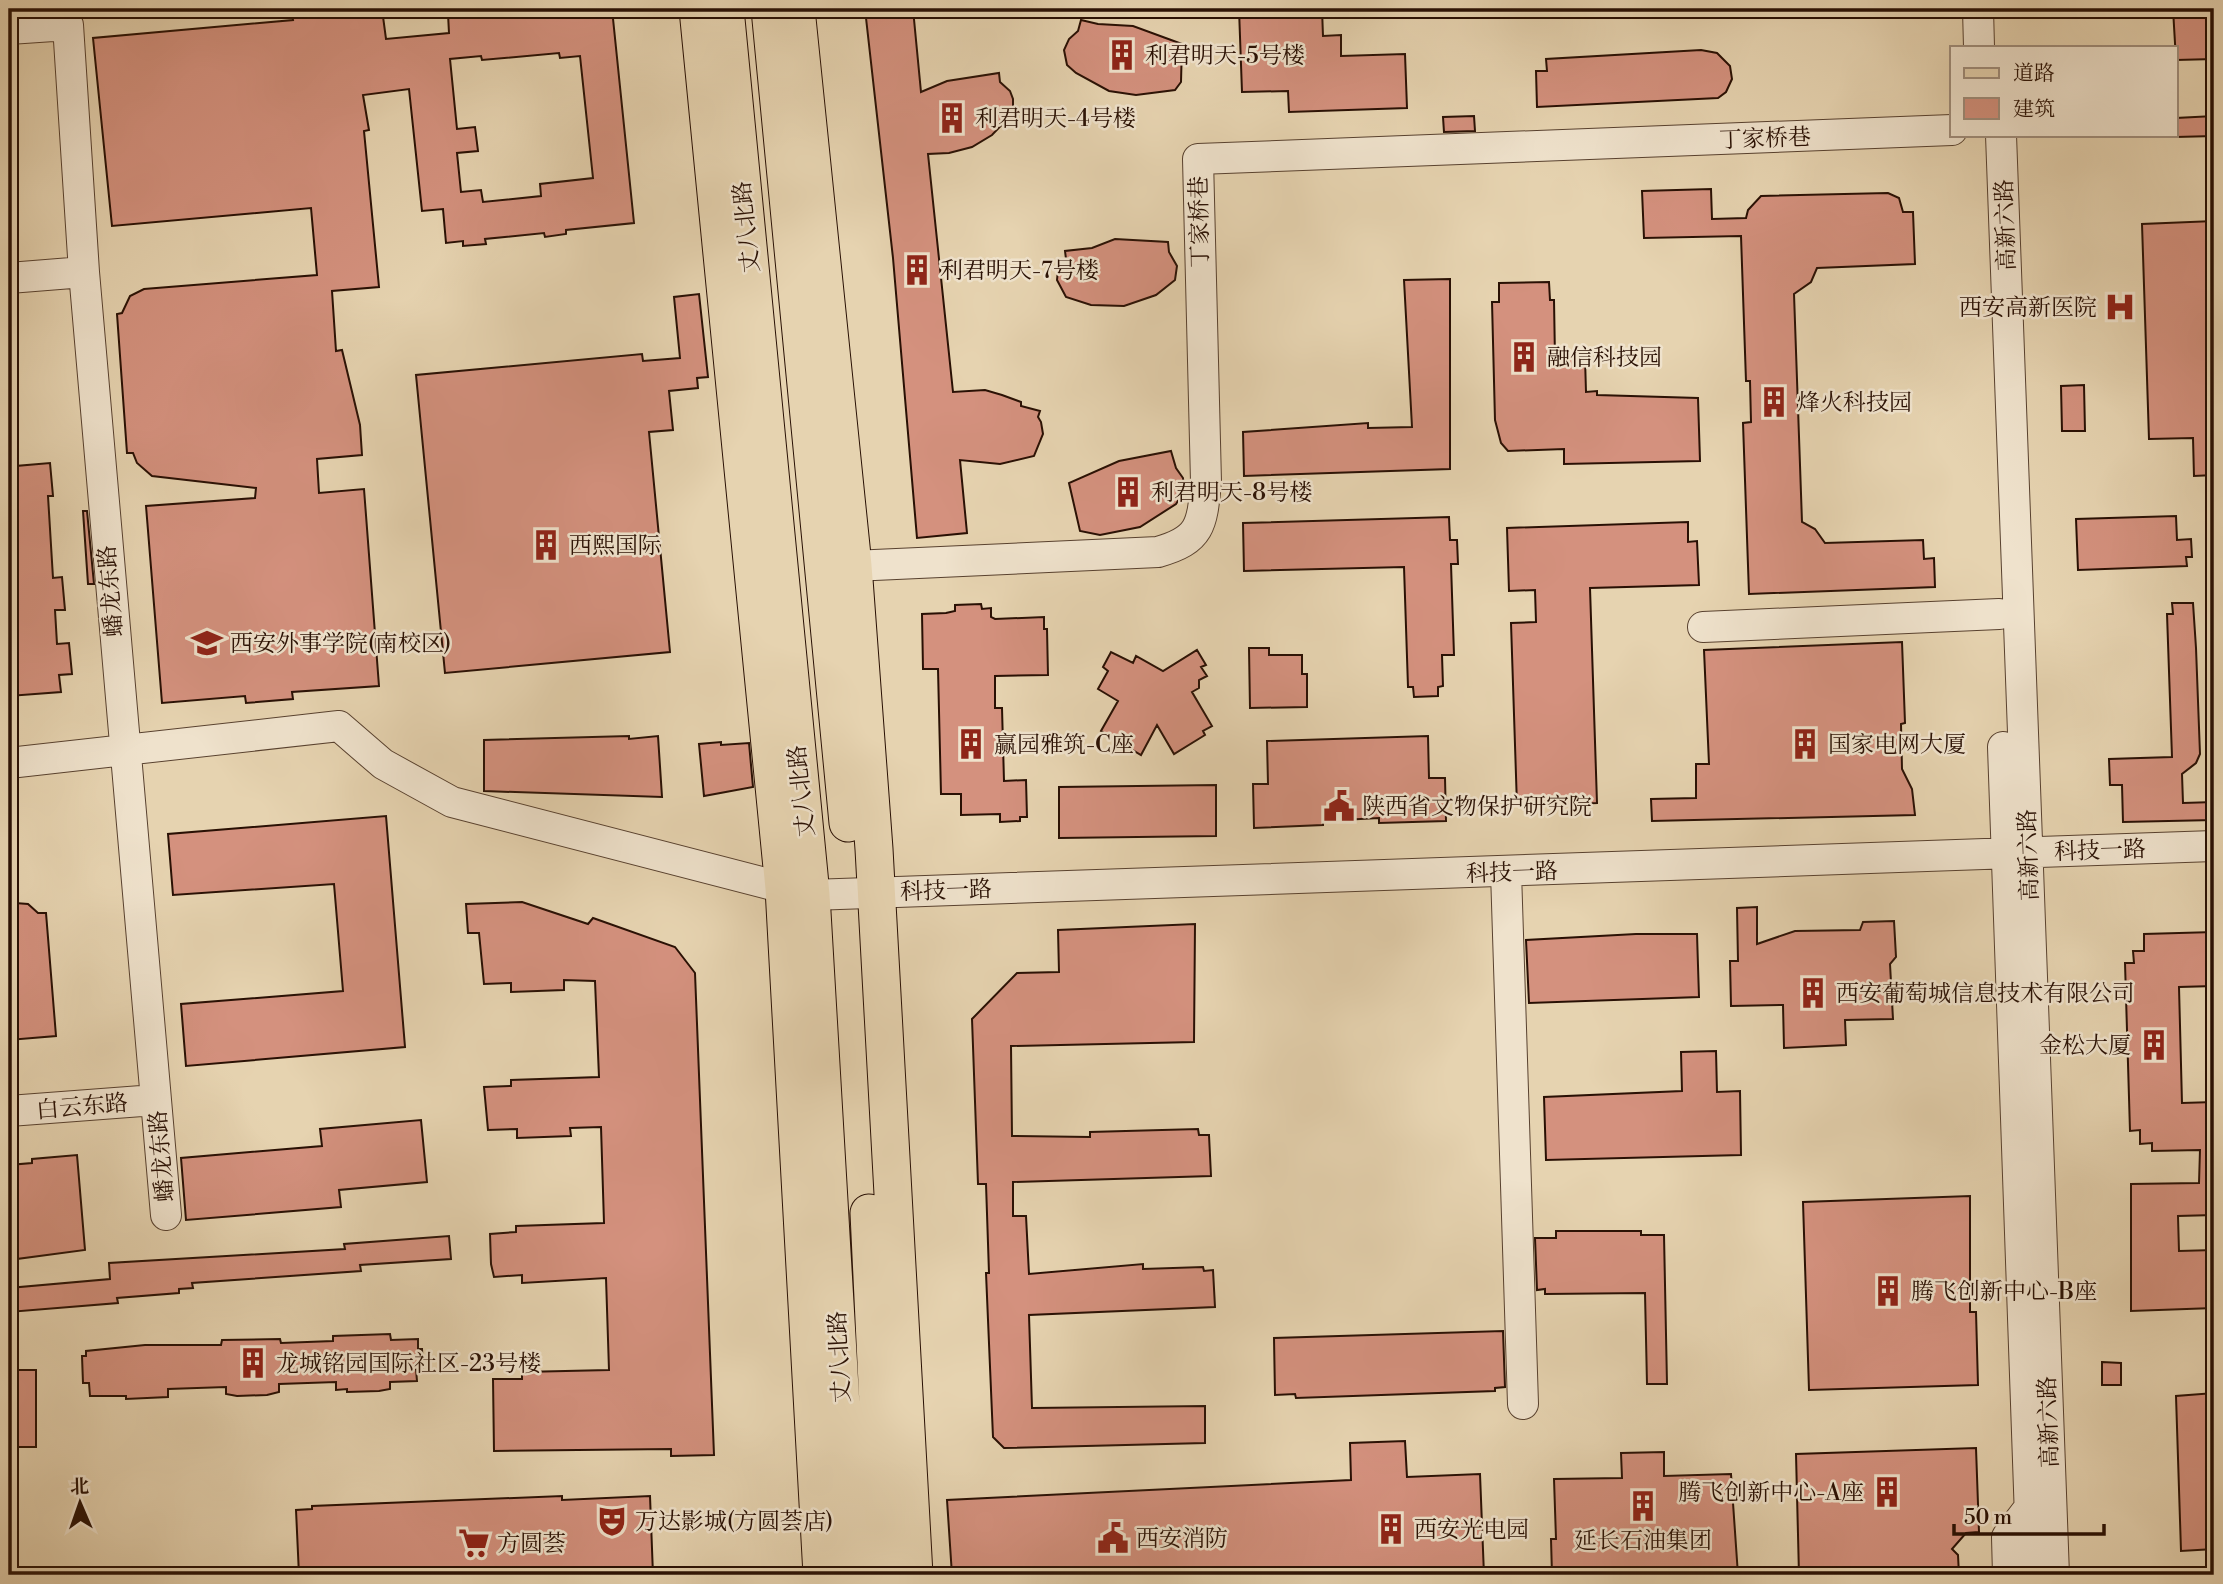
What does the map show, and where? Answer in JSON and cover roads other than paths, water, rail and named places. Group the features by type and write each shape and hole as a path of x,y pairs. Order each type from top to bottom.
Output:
{"main road":[{"path":"698,9 797,891 822,1575"},
{"name":"丈八北路","path":"725,9 851,1575"},
{"name":"丈八北路","path":"769,9 838,567 866,893 886,1575"},
{"path":"796,9 838,567"},
{"path":"866,893 914,1575"}],"street":[{"path":"1978,9 1979,46"},
{"path":"1998,9 1999,46"},
{"name":"蟠龙东路","path":"9,29 68,26 84,272 166,1215"},
{"name":"丁家桥巷","path":"838,567 1158,552 1183,545 1195,533 1203,510 1206,482 1198,159 1950,130"},
{"name":"高新六路","path":"1983,136 1999,614 2017,853"},
{"name":"高新六路","path":"2001,136 2017,853 2040,1505 2032,1575"},
{"path":"9,278 84,272"},
{"path":"1703,627 1999,614"},
{"name":"科技一路","path":"9,764 339,726 383,764 452,802 797,891 866,893 2214,846"},
{"path":"1506,872 1523,1404"},
{"name":"白云东路","path":"9,1111 155,1100"},
{"path":"2008,1575 2007,1537 2040,1505 2071,1529 2073,1575"},
{"name":"高新六路","path":"2040,1505 2054,1575"}],"place":[{"name":"利君明天-5号楼","path":"1122,55"},
{"name":"利君明天-4号楼","path":"952,118"},
{"name":"利君明天-7号楼","path":"917,270"},
{"name":"西安高新医院","path":"2120,307"},
{"name":"融信科技园","path":"1524,357"},
{"name":"烽火科技园","path":"1774,402"},
{"name":"利君明天-8号楼","path":"1128,492"},
{"name":"西熙国际","path":"546,545"},
{"name":"西安外事学院(南校区)","path":"207,643"},
{"name":"赢园雅筑-C座","path":"971,744"},
{"name":"国家电网大厦","path":"1805,744"},
{"name":"陕西省文物保护研究院","path":"1339,806"},
{"name":"西安葡萄城信息技术有限公司","path":"1813,993"},
{"name":"金松大厦","path":"2154,1045"},
{"name":"腾飞创新中心-B座","path":"1888,1291"},
{"name":"龙城铭园国际社区-23号楼","path":"253,1363"},
{"name":"腾飞创新中心-A座","path":"1887,1492"},
{"name":"延长石油集团","path":"1643,1506"},
{"name":"万达影城(方圆荟店)","path":"612,1521"},
{"name":"西安光电园","path":"1391,1529"},
{"name":"西安消防","path":"1113,1538"},
{"name":"方圆荟","path":"474,1543"}]}
